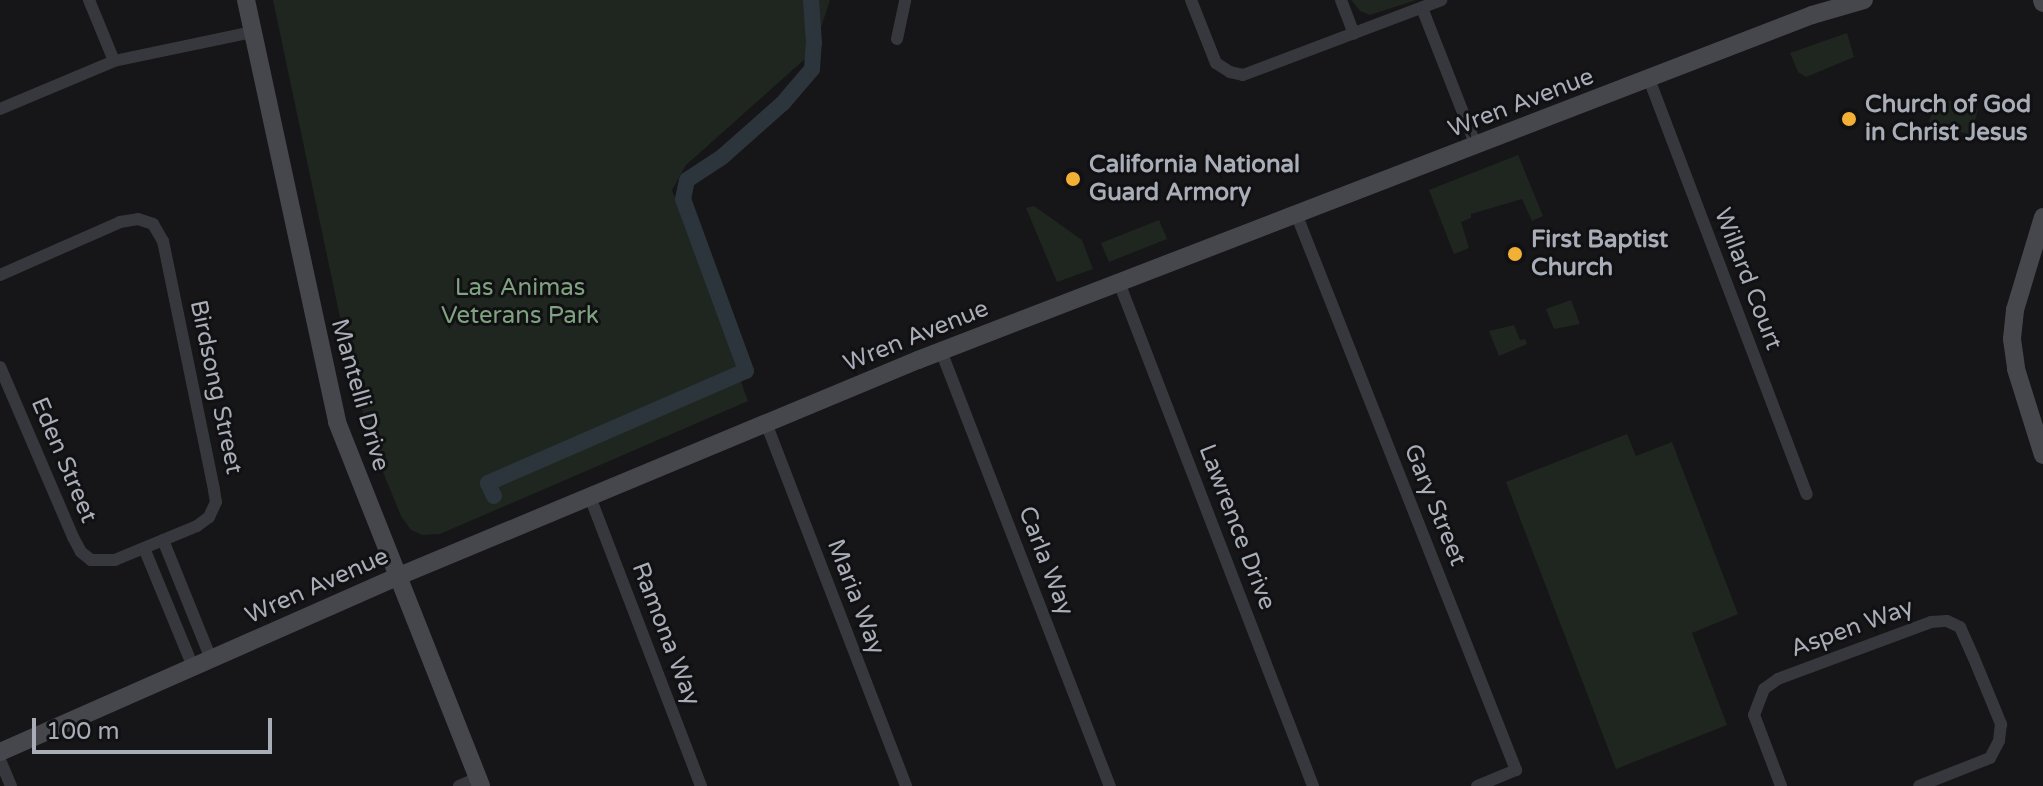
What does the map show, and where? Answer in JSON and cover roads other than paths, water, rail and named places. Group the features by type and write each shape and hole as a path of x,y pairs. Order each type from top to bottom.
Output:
{"street":[{"path":"89,0 114,61"},
{"name":"Mantelli Drive","path":"246,0 328,389 350,461 480,782"},
{"path":"897,39 905,0"},
{"path":"1191,0 1216,63 1230,72 1249,74 1441,0"},
{"path":"1341,0 1354,34"},
{"name":"Wren Avenue","path":"0,752 399,576 941,351 1120,285 1839,4 1864,0"},
{"path":"1422,8 1476,146"},
{"path":"0,109 114,61 253,32"},
{"name":"Willard Court","path":"1649,79 1807,494"},
{"name":"Gary Street","path":"1297,216 1516,770 1477,786"},
{"path":"2043,217 2015,310 2012,339 2016,369 2039,431 2043,455"},
{"name":"Birdsong Street","path":"0,275 120,222 147,220 163,241 216,502 204,522 163,540"},
{"name":"Lawrence Drive","path":"1120,285 1313,786"},
{"name":"Carla Way","path":"941,351 1110,786"},
{"name":"Eden Street","path":"0,367 81,552 91,560 103,562 163,540"},
{"name":"Maria Way","path":"766,423 906,786"},
{"name":"Ramona Way","path":"590,497 701,786"},
{"path":"163,540 211,659"},
{"path":"144,548 193,667"},
{"name":"Aspen Way","path":"1781,786 1754,715 1764,689 1778,679 1931,622 1947,621 1960,627 1973,656 2001,724 1999,741 1990,758 1919,786"},
{"path":"0,760 11,786"},
{"path":"459,786 480,782"}],"waterway":[{"path":"494,496 488,483 746,371 683,199 687,180 722,157 783,103 812,69 811,0"}],"place":[{"name":"Church of God in Christ Jesus","path":"1849,119"},
{"name":"California National Guard Armory","path":"1073,179"},
{"name":"First Baptist Church","path":"1515,254"}],"park label":[{"name":"Las Animas Veterans Park","path":"520,302"}]}
